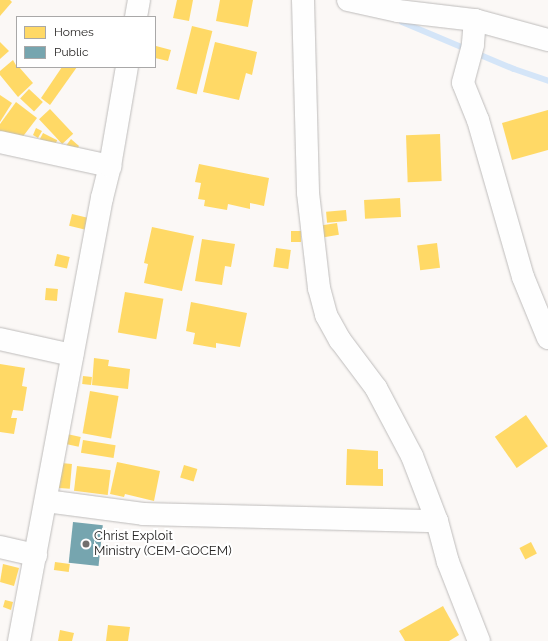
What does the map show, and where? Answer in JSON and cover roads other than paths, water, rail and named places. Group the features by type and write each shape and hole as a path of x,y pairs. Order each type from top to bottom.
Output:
{"street":[{"path":"136,16 139,0"},
{"path":"303,0 308,192 320,288 326,315 340,340 376,388 412,456 437,521 448,562 479,641"},
{"path":"348,0 398,11 475,20 548,40"},
{"path":"475,20 473,45 463,83 478,120 523,277 548,338"},
{"path":"18,641 36,555 72,355 110,166 127,68"},
{"path":"0,142 110,166"},
{"path":"0,339 72,355"},
{"path":"46,500 143,514 437,521"},
{"path":"0,547 36,555"}],"waterway":[{"path":"402,22 514,69 548,81"}],"place":[{"name":"Christ Exploit Ministry (CEM-GOCEM)","path":"86,544"}]}
